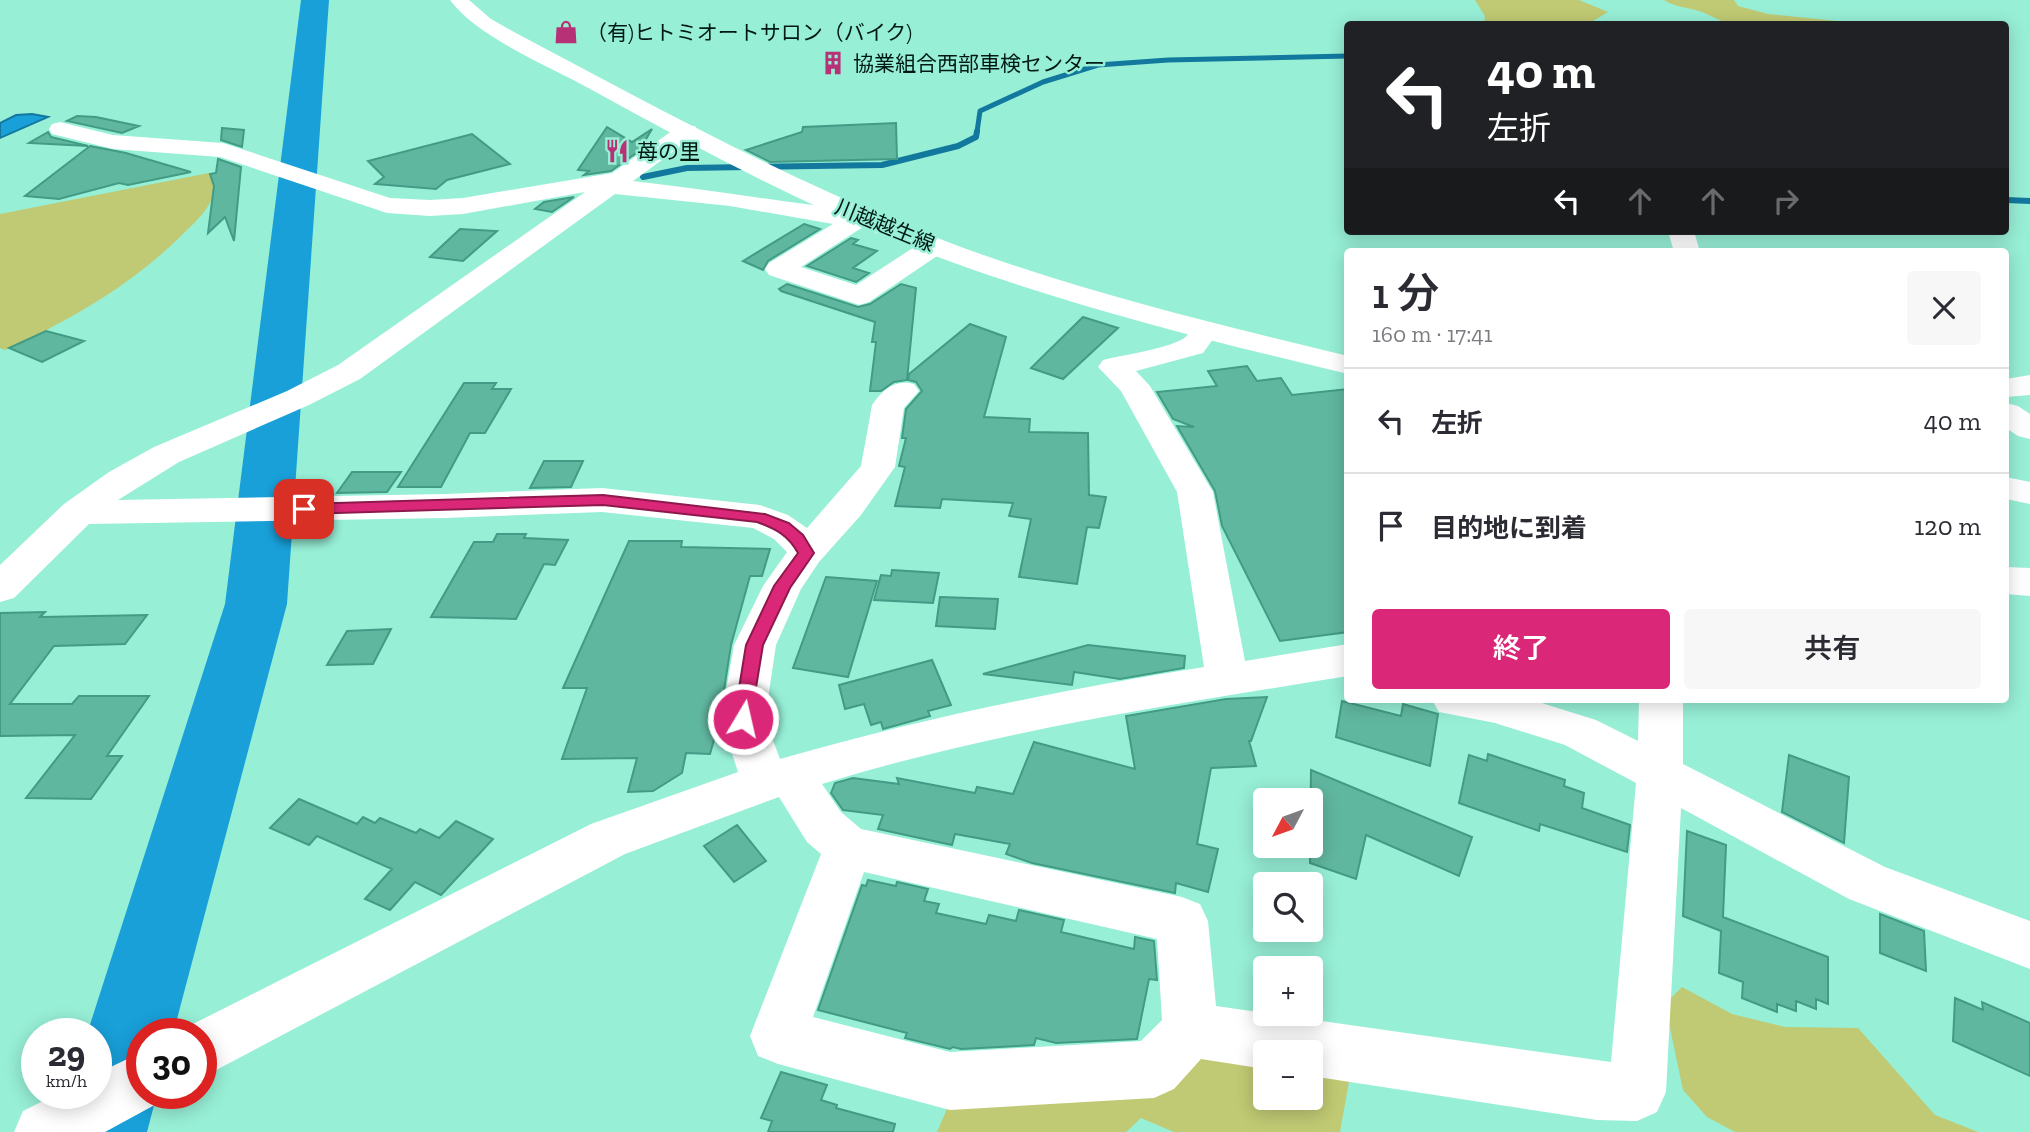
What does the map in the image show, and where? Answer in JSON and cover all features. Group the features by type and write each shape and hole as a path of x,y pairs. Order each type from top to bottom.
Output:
{"street":[{"name":"川越越生線","path":"459,0 468,10 495,29 792,186 864,220 1048,286 1204,331 1344,364"},
{"path":"60,129 113,142 223,150 387,205 430,208 463,206 618,183 864,220"},
{"path":"0,588 77,512 139,469 225,426 334,380 377,354 687,131"},
{"path":"864,220 779,270 859,296 934,246"},
{"path":"1204,331 1192,347 1114,367 1134,386 1195,492 1227,680"},
{"path":"2009,388 2030,385"},
{"path":"848,847 778,1036 950,1081 1154,1069 1190,1030 1182,920 848,847 824,827 777,778 743,719 755,645 783,586 806,553 848,508 878,467 888,405 903,391"},
{"path":"2009,415 2030,429"},
{"path":"2009,489 2030,493"},
{"path":"77,512 217,511 603,500 760,517 784,527 798,538 806,553"},
{"path":"2009,581 2030,582"},
{"path":"217,1042 608,839 777,778 873,750 1072,705 1344,661"},
{"path":"1280,672 1344,683"},
{"path":"1474,703 1495,706 1580,732 1752,825 1867,883 2030,945"},
{"path":"1190,1030 1597,1091 1637,1092 1660,774 1661,703"},
{"path":"44,1132 126,1089"}],"green space":[{"path":"1475,0 1579,0 1608,12 1593,21 1484,21 1485,16"},
{"path":"1664,0 1734,0 1738,6 1768,14 1837,21 1721,21 1697,10 1673,5"},
{"path":"209,173 213,191 207,208 195,223 141,271 98,301 53,327 5,350 0,348 0,214"},
{"path":"1682,987 1732,1014 1785,1027 1858,1028 1935,1115 1978,1132 1735,1132 1707,1117 1683,1090 1665,1004"},
{"path":"1194,1050 1253,1056 1253,1110 1323,1110 1323,1062 1352,1065 1340,1132 1174,1132 1141,1118 1126,1132 937,1132 953,1095"}],"water":[{"path":"16,115 48,117 0,138 0,123"}],"building":[{"path":"77,116 139,126 122,133 67,121"},
{"path":"896,123 897,159 770,162 746,150 802,132 803,127"},
{"path":"607,127 632,142 652,129 639,151 611,171 584,175 589,171 578,170"},
{"path":"222,128 244,130 242,147 221,140"},
{"path":"48,132 51,137 88,146 29,143"},
{"path":"472,134 510,164 447,180 436,189 375,184 384,177 368,161"},
{"path":"90,146 126,153 191,172 128,185 119,183 59,199 25,196"},
{"path":"218,159 241,167 234,241 225,217 208,233 214,186 210,174 216,173"},
{"path":"574,197 552,212 535,209 544,202"},
{"path":"804,224 820,229 768,261 763,270 743,261"},
{"path":"460,229 497,231 463,261 430,257"},
{"path":"851,238 858,240 853,244 877,251 853,268 869,273 856,282 807,266"},
{"path":"787,284 858,307 870,304 901,284 916,288 907,380 894,382 881,391 870,391 876,342 872,342 875,322 779,289"},
{"path":"1083,317 1118,328 1063,379 1031,368"},
{"path":"970,324 1006,337 984,417 1030,419 1029,432 1088,433 1089,495 1106,497 1099,528 1087,527 1077,584 1019,577 1031,519 1009,516 1013,503 942,499 940,508 895,506 905,467 899,466 906,438 902,438 906,409 922,391 916,382 908,380 909,374"},
{"path":"46,331 84,341 42,362 9,348"},
{"path":"1247,366 1257,381 1281,378 1292,395 1344,389 1344,633 1280,641 1222,526 1215,491 1177,426 1194,427 1173,419 1157,392 1217,386 1208,371"},
{"path":"464,383 496,383 492,389 511,389 485,433 470,433 441,487 398,487"},
{"path":"544,461 583,461 571,487 530,488"},
{"path":"352,472 401,472 387,492 337,493"},
{"path":"497,534 526,534 524,538 568,540 555,565 544,564 516,619 431,617 474,542 493,542"},
{"path":"629,541 682,541 681,547 770,549 762,576 750,576 731,645 719,722 710,754 686,753 682,773 653,791 628,792 637,758 562,759 587,688 563,688"},
{"path":"892,570 939,573 933,603 874,600 881,575 891,576"},
{"path":"826,577 877,581 848,677 793,668"},
{"path":"940,597 998,599 995,629 936,626"},
{"path":"45,612 40,617 147,615 125,644 54,646 10,704 72,704 79,696 149,696 107,756 122,756 91,799 26,798 75,735 0,736 0,613"},
{"path":"391,629 373,664 327,665 347,631"},
{"path":"1088,645 1185,656 1184,668 1120,679 1074,672 1072,685 983,674"},
{"path":"932,660 951,705 928,711 930,716 883,729 881,722 871,725 864,704 845,709 839,685"},
{"path":"1267,697 1249,741 1256,766 1211,768 1197,844 1218,849 1208,892 1176,883 1175,893 1032,863 1006,854 1010,844 955,834 952,845 878,829 883,815 843,810 831,793 835,783 853,778 899,784 897,778 975,793 977,787 1013,794 1034,742 1135,769 1126,716 1226,699"},
{"path":"1342,701 1401,716 1403,704 1438,714 1430,766 1336,737"},
{"path":"1488,754 1565,780 1564,786 1584,793 1582,808 1630,825 1627,852 1540,824 1539,831 1459,803 1469,755 1487,761"},
{"path":"1789,755 1849,777 1844,843 1782,812"},
{"path":"1311,770 1472,837 1459,876 1366,835 1356,879 1310,863 1310,858 1323,858 1323,788 1311,788"},
{"path":"299,799 357,824 363,817 375,823 380,818 416,833 420,829 439,838 456,821 493,839 441,895 415,882 390,910 365,899 392,869 317,836 309,845 270,828"},
{"path":"737,825 766,861 734,882 704,846"},
{"path":"1687,831 1726,845 1723,917 1828,957 1828,1004 1816,999 1816,1009 1796,1001 1796,1011 1777,1004 1777,1012 1742,998 1743,982 1719,973 1721,931 1683,916"},
{"path":"868,880 896,886 897,882 928,889 924,901 939,904 936,913 986,924 989,915 1016,921 1019,910 1064,920 1061,932 1134,949 1135,937 1154,941 1157,980 1149,979 1137,1039 1056,1043 1036,1038 1034,1045 950,1049 905,1038 907,1033 818,1010 862,885 866,886"},
{"path":"1880,914 1924,931 1926,971 1880,953"},
{"path":"1955,998 1983,1010 1982,1002 2030,1023 2030,1076 1953,1041"},
{"path":"781,1072 827,1085 821,1100 837,1105 836,1108 895,1124 893,1132 768,1132 772,1121 761,1118"}],"waterway":[{"path":"101,1132 256,604 315,0"},
{"path":"977,132 980,111 1043,82 1098,65 1168,60 1344,56"},
{"path":"643,177 687,168 882,165 958,146 976,137 977,131"},
{"path":"2009,200 2030,201"}],"place":[{"name":"（有)ヒトミオートサロン（バイク)","path":"566,32"},
{"name":"協業組合西部車検センター","path":"833,63"},
{"name":"苺の里","path":"617,151"}],"route":[{"path":"304,509 603,500 760,517 784,527 798,538 806,553 783,586 755,645 743,719"}]}
